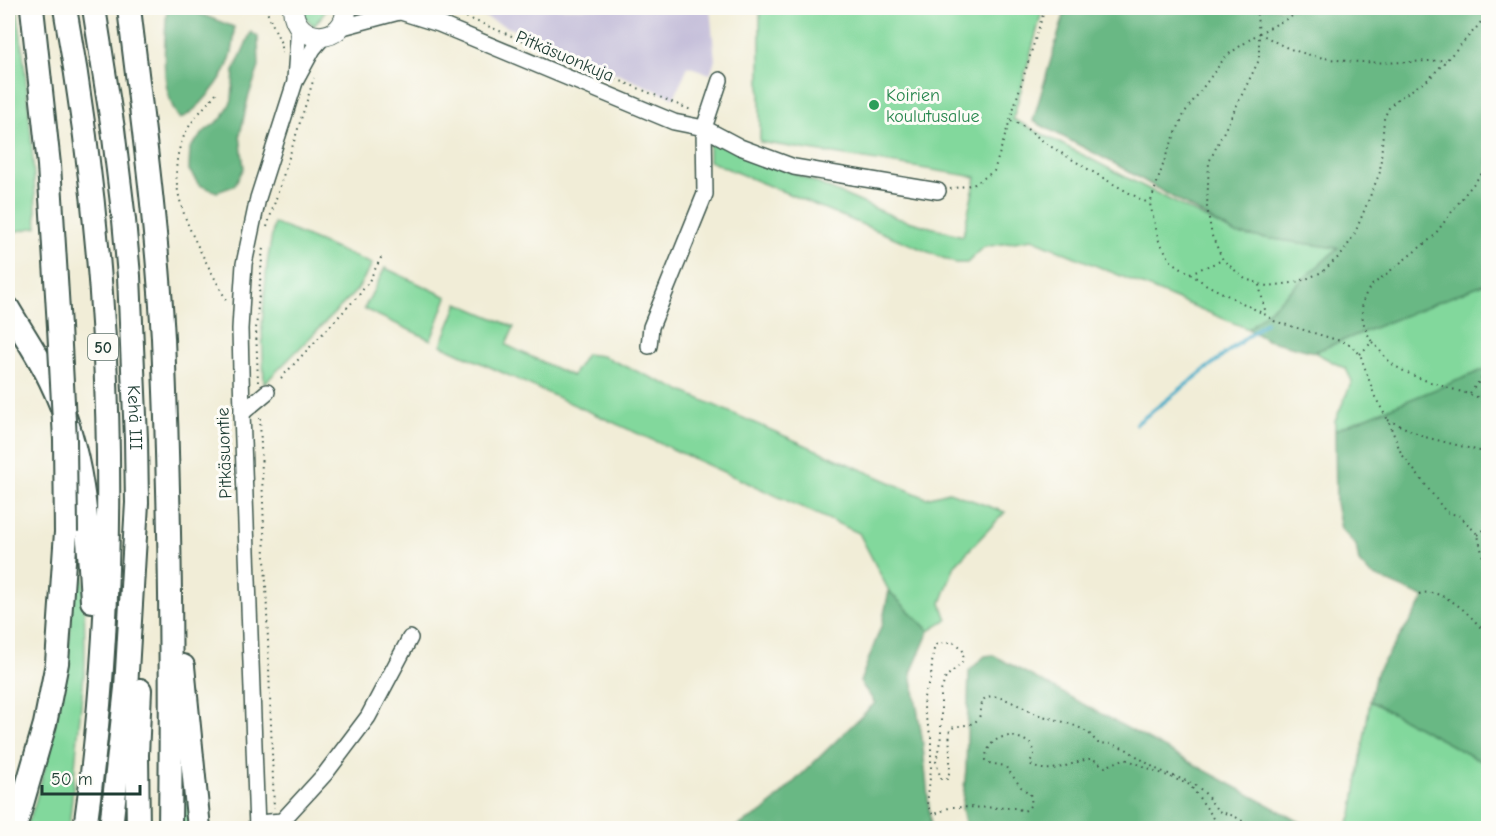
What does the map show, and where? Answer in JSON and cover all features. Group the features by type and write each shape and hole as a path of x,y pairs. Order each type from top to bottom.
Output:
{"highway":[{"path":"15,828 45,724 57,663 66,532 65,440 49,165 32,8"},
{"name":"Kehä III","path":"65,8 93,210 105,380 108,518 100,689 85,828"},
{"name":"Kehä III","path":"94,8 113,129 129,276 137,502 126,688 111,828"},
{"path":"129,8 150,180 163,337 168,542 170,828"},
{"path":"8,308 51,382 76,455 87,520 93,634 100,689"},
{"path":"137,502 142,550 137,756 138,828"},
{"path":"168,542 179,623 199,828"},
{"path":"8,828 22,802"}],"main road":[{"path":"292,15 306,32 315,36 332,32 344,20 346,8"}],"street":[{"name":"Pitkäsuonkuja","path":"332,32 394,10 439,24 674,122 706,123 740,147 794,167 938,191"},
{"name":"Pitkäsuontie","path":"292,15 295,82"},
{"name":"Pitkäsuontie","path":"257,826 240,329 244,264 258,198 295,82 313,49 332,32"},
{"path":"650,346 651,327 705,194 706,123 720,80"},
{"path":"242,413 267,392"},
{"path":"257,826 282,820 325,774 368,717 410,638"}],"path":[{"path":"444,8 706,123"},
{"path":"938,191 975,184 994,171 1045,8"},
{"path":"1256,8 1259,60 1209,162 1206,192 1209,221 1215,244 1223,261 1238,274 1259,285 1278,286 1306,279 1328,268 1343,253 1355,233 1380,172 1383,119 1388,109 1396,100 1429,79 1488,12"},
{"path":"1308,8 1259,33 1226,56 1185,112 1167,153 1150,204 1159,241 1171,261 1189,274 1274,321 1347,343 1360,354 1375,397 1388,420 1401,453 1446,512 1460,516 1478,535 1488,580 1486,621 1482,628"},
{"path":"1259,33 1289,48 1339,60 1396,63 1447,60"},
{"path":"216,93 185,134 179,152 176,190 191,232 240,329"},
{"path":"1011,121 1024,125 1045,142 1101,178 1150,204"},
{"path":"1488,166 1434,237 1371,286 1361,303 1364,329 1382,355 1395,366 1488,401"},
{"path":"281,378 359,295 383,254"},
{"path":"1189,274 1223,261"},
{"path":"1259,285 1266,315"},
{"path":"1360,354 1372,342"},
{"path":"1470,393 1488,370"},
{"path":"1388,420 1425,437 1480,451 1488,448"},
{"path":"1478,535 1485,529"},
{"path":"1419,594 1431,593 1465,610 1488,638"},
{"path":"1221,828 1190,785 1124,759 1105,767 1089,759 1050,769 1036,768 1030,762 1034,749 1031,744 1017,738 1002,737 992,743 985,760 988,763 1001,764 1010,770 1018,783 1030,794 1029,809 1024,811 1008,808 951,807 933,815 927,805 931,769 931,737 924,715 923,700 931,677 933,652 936,645 948,641 957,644 964,653 962,663 946,677 941,691 941,736 936,762 941,779 946,779 950,771 948,742 950,729 975,723 979,719 986,697 995,697 1078,728 1090,734 1098,743 1112,744 1126,749 1156,769 1168,772 1200,788 1218,811 1234,816 1254,828"}],"shaded area":[{"path":"463,8 710,8 715,60 710,74 688,66 674,98"}],"green space":[{"path":"8,8 17,8 21,35 30,117 37,227 8,233"},
{"path":"167,8 185,8 234,27 232,51 222,76 202,102 180,119 168,94 164,65"},
{"path":"304,8 328,8 314,26 304,16"},
{"path":"760,8 1043,8 1013,119 1236,234 1338,248 1248,329 1032,239 984,247 967,263 955,263 709,161 709,141 739,149 897,218 963,236 976,177 760,142"},
{"path":"1066,8 1488,8 1488,282 1314,352 1267,340 1248,329 1338,248 1236,234 1117,165 1033,121"},
{"path":"251,32 258,37 259,67 248,98 240,135 244,168 234,186 217,192 199,185 189,170 190,148 205,131 222,118 232,100 234,71"},
{"path":"274,223 372,264 357,290 264,384 262,326 267,264"},
{"path":"385,268 447,297 431,340 364,309"},
{"path":"1488,282 1488,368 1335,430 1335,421 1352,381 1346,369 1314,352"},
{"path":"458,303 514,327 506,345 572,376 586,354 602,356 926,498 949,492 1005,512 955,565 941,603 947,620 929,631 889,591 859,533 441,345"},
{"path":"1488,368 1488,765 1370,701 1376,673 1425,598 1370,574 1359,562 1356,545 1341,529 1336,503 1335,430"},
{"path":"76,497 84,573 85,664 69,828 25,828 34,807 47,760 63,685 70,633"},
{"path":"889,591 929,631 911,673 922,737 931,828 734,828 763,812 875,703 860,682 882,624"},
{"path":"993,655 1311,828 966,828 962,808 966,769 969,671 985,656"},
{"path":"1370,701 1488,765 1488,828 1345,828 1352,815"},
{"path":"181,775 189,775 194,828 179,828"}],"waterway":[{"path":"1136,424 1266,322"}],"place":[{"name":"Koirien koulutusalue","path":"874,105"}]}
